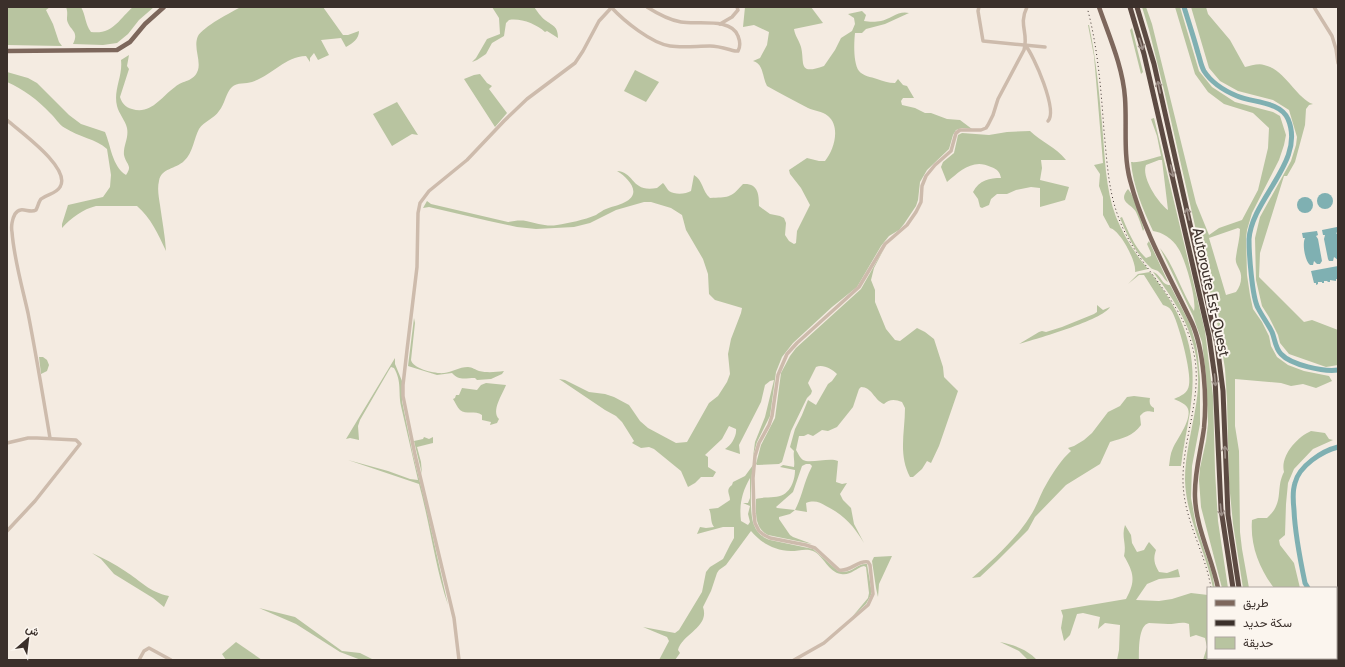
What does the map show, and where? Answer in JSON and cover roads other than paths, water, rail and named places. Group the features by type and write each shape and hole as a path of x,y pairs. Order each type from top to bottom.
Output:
{"highway":[{"name":"Autoroute Est-Ouest","path":"1130,7 1144,54 1209,336 1216,378 1221,509 1233,587"},
{"name":"Autoroute Est-Ouest","path":"1138,7 1154,64 1216,336 1223,391 1228,515 1239,587"}],"main road":[{"path":"7,51 117,50 125,47 145,24 164,7"},
{"path":"1099,7 1123,82 1125,97 1127,158 1133,189 1160,256 1192,323 1200,350 1203,374 1204,420 1196,467 1195,499 1199,524 1218,587"}],"street":[{"path":"459,660 454,618 415,455 403,396 417,267 417,223 419,207 424,196 429,190 468,159 527,98 575,62 583,51 599,21 611,7 643,33 664,44 671,46 712,46 738,51 740,45 738,34 733,28 708,22 683,22 666,17 647,7"},
{"path":"720,24 732,17 738,10 737,7"},
{"path":"979,7 978,12 984,41 1046,47"},
{"path":"794,660 824,643 862,610 871,601 873,591 870,565 868,562 863,562 848,570 839,570 814,548 770,538 764,535 757,528 754,520 755,456 759,443 769,425 772,416 776,382 781,367 793,347 859,287 885,244 907,225 921,202 922,186 926,176 935,164 951,151 956,133 960,130 981,130 986,128 993,115 999,97 1012,74 1025,45 1023,21 1027,7"},
{"path":"1314,7 1332,36 1338,63"},
{"path":"1025,45 1030,50 1048,94 1051,116 1048,121"},
{"path":"7,120 45,152 60,173 62,182 59,189 41,200 36,210 18,210 13,218 12,225 15,252 36,357 50,438"},
{"path":"7,442 28,438 50,438 76,440 80,444 35,501 7,531"},
{"path":"139,660 144,651 149,648 171,660"}],"water":[{"path":"1325,193 1331,195 1333,201 1331,207 1325,209 1319,207 1317,201 1319,195"},
{"path":"1305,197 1311,199 1313,205 1311,211 1305,213 1299,211 1297,205 1299,199"},
{"path":"1337,227 1338,260 1334,257 1333,261 1329,261 1324,239 1325,235 1323,235 1322,230"},
{"path":"1317,231 1318,235 1316,236 1318,239 1322,261 1320,264 1317,264 1314,261 1313,265 1310,265 1305,256 1305,238 1303,238 1302,233"},
{"path":"1338,266 1338,279 1336,279 1336,281 1324,281 1324,283 1318,282 1316,285 1316,283 1314,283 1311,271"}],"waterway":[{"path":"1184,7 1202,67 1210,79 1223,89 1237,96 1266,103 1279,109 1288,119 1292,135 1290,150 1284,165 1252,224 1249,239 1250,264 1254,295 1258,308 1272,332 1276,346 1281,354 1292,361 1308,367 1325,370 1338,370"},
{"path":"1307,587 1305,583 1297,538 1293,500 1294,486 1297,477 1306,465 1325,452 1338,447"}],"railway":[{"path":"1087,7 1091,22 1100,84 1108,174 1118,216 1136,251 1180,315 1194,354 1196,386 1184,466 1184,496 1211,587"}]}
